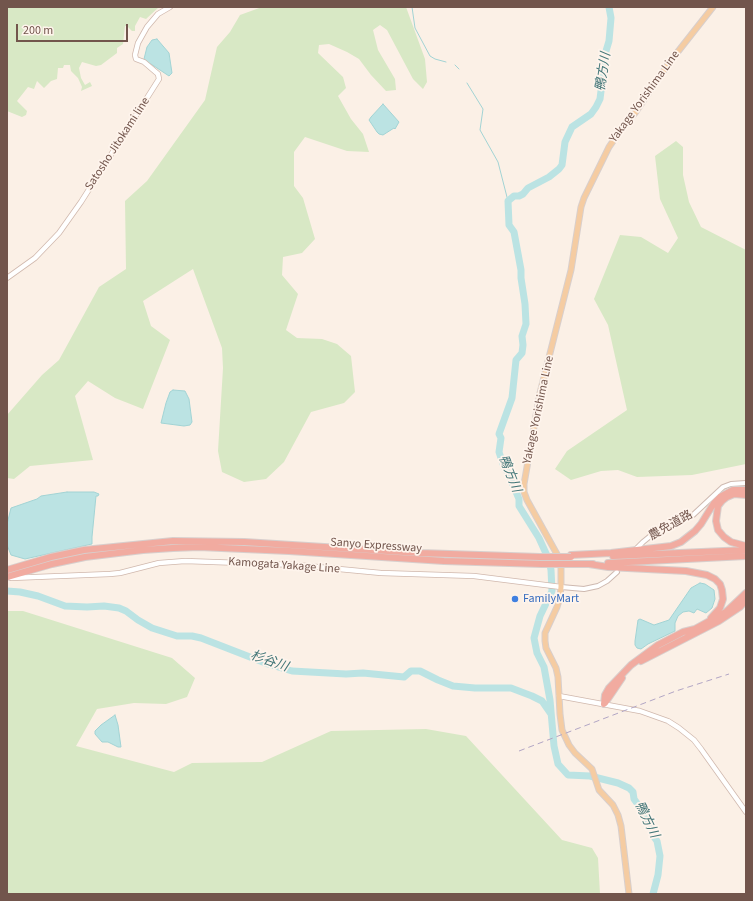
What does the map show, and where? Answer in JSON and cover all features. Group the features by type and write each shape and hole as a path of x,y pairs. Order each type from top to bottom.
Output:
{"highway":[{"path":"572,559 670,546 681,542 695,531 714,503 720,497 732,490 746,490"},
{"path":"746,495 734,494 722,501 718,506 716,521 718,530 724,537 731,542 746,546"},
{"name":"Sanyo Expressway","path":"7,578 52,564 112,550 173,541 199,540 338,547 420,557"},
{"name":"Sanyo Expressway","path":"7,570 51,557 84,550 173,548 445,558 542,564 572,559 589,564 746,556"},
{"name":"Sanyo Expressway","path":"445,558 540,557 572,559 673,555 746,550"},
{"path":"589,564 608,567 686,571 702,573 711,577 720,584 723,599 720,608 715,615 704,624"},
{"path":"604,704 605,695 609,688 630,665 658,645 726,612 746,593"},
{"path":"729,615 746,600"},
{"path":"604,704 618,684 640,662 713,625 746,606"}],"main road":[{"name":"Satosho Jitokami line","path":"7,278 35,258 59,233 81,202 159,79 158,74 144,62 136,59 135,55 138,44 147,27 158,14 170,7"},
{"name":"Yakage Yorishima Line","path":"629,894 621,826 618,815 606,796 600,792 593,771 589,765 575,753 565,737 561,722 556,668 546,648 545,633 557,607 561,566 558,556 527,500 524,492 524,484 540,392 572,263 581,207 609,147 635,113 672,59 713,7"},
{"name":"Kamogata Yakage Line","path":"7,578 120,573 159,563 185,561 283,564 381,573 474,576 559,586"},
{"path":"559,696 640,711 668,721 694,740 746,812"}],"street":[{"name":"農免道路","path":"637,548 659,530 694,515 723,488 730,484 746,483"},
{"path":"559,586 584,589 598,586 607,581 617,572"}],"green space":[{"path":"7,7 159,7 146,19 140,17 135,26 135,31 132,31 125,26 123,44 117,48 117,53 101,65 96,66 82,62 79,68 81,78 85,85 90,82 92,86 81,91 82,87 78,78 71,71 70,65 64,65 63,68 58,68 57,79 51,81 44,88 37,81 34,89 28,87 17,101 27,111 26,115 22,117 7,111"},
{"path":"262,7 406,7 425,59 427,82 423,89 413,79 387,30 380,25 373,30 378,50 395,79 396,90 386,91 359,59 329,44 319,45 318,53 343,77 346,88 338,96 351,119 363,134 369,152 347,151 305,137 294,152 294,186 303,198 315,239 302,253 283,257 282,275 298,294 286,330 297,338 322,339 337,344 351,356 355,392 344,403 311,412 284,462 266,479 244,482 222,472 218,451 223,368 222,348 193,269 143,301 151,326 170,340 143,409 115,398 88,381 75,396 93,460 30,466 14,479 7,478 7,415 42,375 59,360 99,287 126,269 125,201 147,181 205,100 217,47 230,32 240,15"},
{"path":"676,141 683,147 683,175 689,202 701,227 746,250 746,464 692,475 637,477 618,470 601,471 571,480 555,469 567,451 627,410 608,325 594,299 620,235 641,237 668,253 678,238 660,199 655,156"},
{"path":"7,611 23,611 172,658 195,678 187,697 166,704 134,703 97,709 76,746 174,772 192,763 262,762 331,731 426,729 466,736 562,840 592,848 598,858 600,894 7,894"}],"water":[{"path":"157,39 169,53 172,73 169,76 149,64 144,59 147,47 152,40"},
{"path":"383,104 399,122 395,129 394,128 383,135 377,132 369,120"},
{"path":"173,390 185,391 189,399 192,422 190,425 184,426 161,423 170,392"},
{"path":"67,492 94,492 99,494 96,496 92,544 25,559 11,555 7,545 7,524 11,508 37,499 41,496"},
{"path":"700,583 705,584 714,590 715,599 712,608 706,613 697,609 694,613 689,611 683,612 678,616 675,623 675,631 641,649 637,648 635,641 638,620 640,619 654,625 669,620 691,588"},
{"path":"115,715 121,747 108,742 102,742 95,734 95,731 101,725"}],"waterway":[{"path":"412,7 415,28 430,56 446,62"},
{"name":"鴨方川","path":"609,7 611,18 609,41 606,51 600,99 596,107 591,114 572,127 565,142 562,165 559,169 549,177 528,188 523,194 514,196 508,201 509,225 514,232 521,270 526,324 522,336 522,353 516,360 512,398 499,434 501,438 499,452 504,467 519,499 519,506 539,538 549,560 551,570 552,591 540,616 534,638 537,653 544,667 550,700 554,746 558,764 568,775 590,776 618,783 629,788 633,792 634,799 647,817 654,837 657,841 660,856 658,875 653,894"},
{"path":"455,65 459,69"},
{"path":"467,83 483,109 480,130 498,162 508,201"},
{"name":"杉谷川","path":"7,591 38,596 65,606 104,606 119,608 152,628 177,636 192,636 201,638 268,664 292,671 346,674 363,673 404,677 411,671 420,671 453,686 475,688 511,688 542,701 551,714"}],"railway":[{"path":"519,751 676,691 729,674"}],"place":[{"name":"FamilyMart","path":"515,599"}]}
